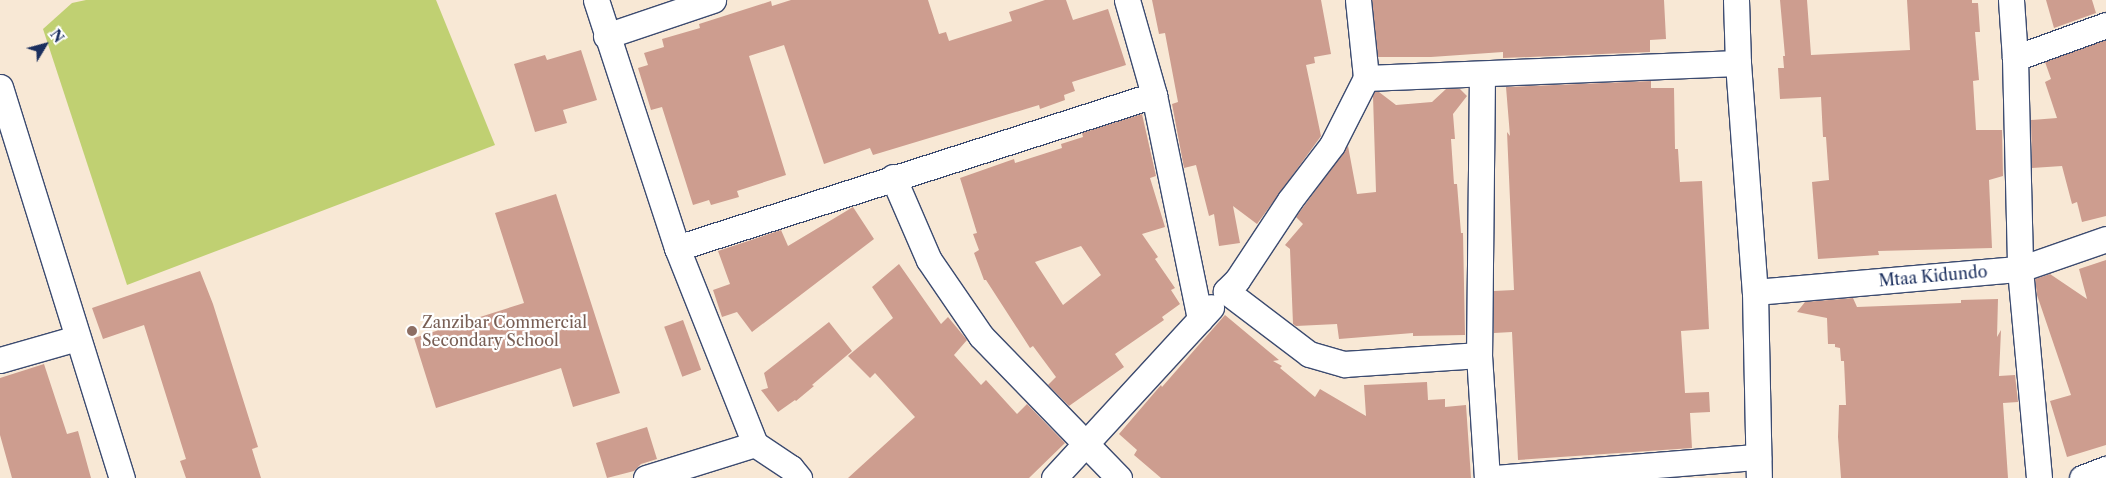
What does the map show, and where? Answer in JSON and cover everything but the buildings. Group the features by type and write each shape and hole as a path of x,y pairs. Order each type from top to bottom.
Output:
{"street":[{"path":"596,0 606,36 676,248 755,444 791,468 800,478"},
{"path":"606,36 713,0"},
{"path":"1127,0 1154,95 1200,319"},
{"path":"1054,478 1237,280 1290,200 1332,145 1366,78 1358,0"},
{"path":"1496,478 1758,467 1756,292 1738,63 1736,0"},
{"path":"2011,0 2015,58 2020,269 2039,478"},
{"path":"2015,58 2106,25"},
{"path":"1366,78 1738,63"},
{"path":"1482,74 1479,355 1487,478"},
{"path":"0,87 122,478"},
{"path":"676,248 1154,95"},
{"path":"893,177 929,260 981,336 1119,478"},
{"name":"Mtaa Kidundo","path":"1756,292 2020,269 2106,239"},
{"path":"1226,291 1309,354 1344,364 1479,355"},
{"path":"0,360 77,338"},
{"path":"646,478 755,444"}],"green space":[{"path":"86,0 436,0 495,145 127,285 43,29 72,3"}],"place":[{"name":"Zanzibar Commercial Secondary School","path":"412,331"}]}
